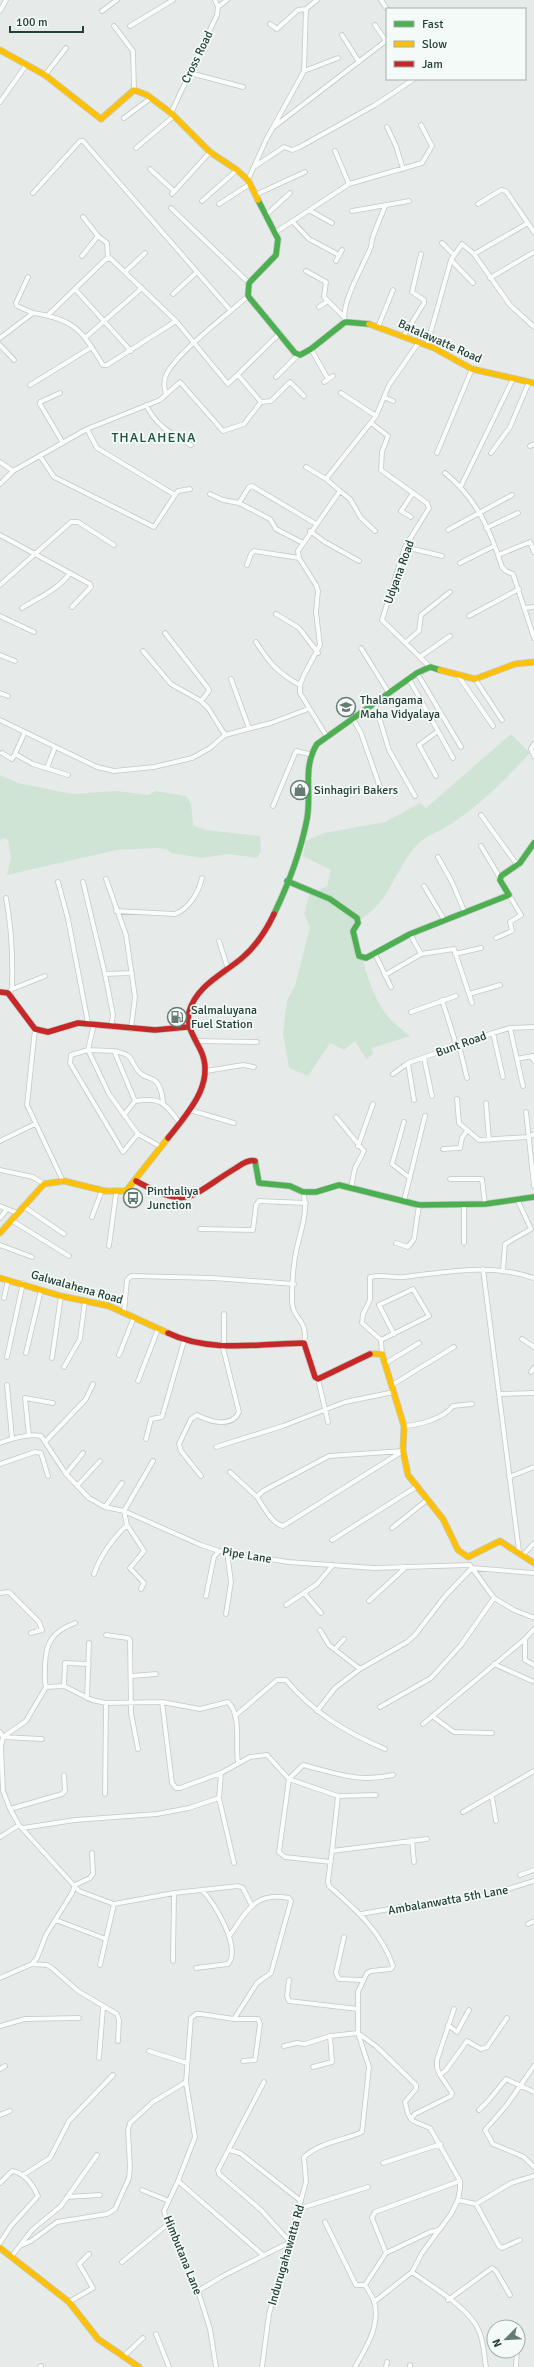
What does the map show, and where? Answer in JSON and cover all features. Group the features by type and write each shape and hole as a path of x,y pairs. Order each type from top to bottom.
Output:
{"street":[{"path":"0,11 6,0"},
{"path":"102,11 117,0"},
{"path":"130,26 173,0"},
{"path":"215,0 218,7 227,0"},
{"path":"270,24 277,28 298,10 306,9 317,0"},
{"name":"Cross Road","path":"172,114 217,15 218,7"},
{"path":"219,204 249,182 254,167 273,128 304,72 306,9"},
{"path":"273,128 386,41 375,25"},
{"path":"114,26 133,51 134,90"},
{"path":"342,35 360,62"},
{"path":"46,75 66,48"},
{"path":"0,50 46,75 101,119 134,90"},
{"path":"304,72 338,58"},
{"path":"1,100 27,64"},
{"path":"190,73 243,87"},
{"path":"403,80 405,84"},
{"path":"254,167 284,147 292,150 298,148 375,105 412,80"},
{"path":"134,90 151,98 172,114 210,152 237,170 249,182 265,216 276,232 278,239 276,255 249,283 248,296 177,360 167,373 164,384 166,394"},
{"path":"124,118 151,98"},
{"path":"136,148 172,114"},
{"path":"276,232 349,184 422,163 432,146 421,125"},
{"path":"387,127 396,146 403,169"},
{"path":"34,193 82,140 231,312"},
{"path":"335,151 349,184"},
{"path":"150,168 173,193 210,152"},
{"path":"202,201 237,170"},
{"path":"255,195 305,172"},
{"path":"478,204 504,190 534,232"},
{"path":"265,216 290,193"},
{"path":"352,210 386,206 410,201"},
{"path":"276,377 298,355 311,349 344,319 357,278 372,247 372,240 386,206"},
{"path":"171,208 249,283"},
{"path":"309,210 332,224"},
{"path":"83,217 98,236 107,243 108,259"},
{"path":"293,222 309,239 339,255"},
{"path":"474,254 528,223"},
{"path":"82,256 98,236"},
{"path":"442,243 454,255"},
{"path":"427,345 452,260 462,244 474,254 510,305 534,327"},
{"path":"336,261 342,250"},
{"path":"490,278 534,252"},
{"path":"125,272 145,253"},
{"path":"403,337 424,303 424,300 412,292 421,254"},
{"path":"108,259 115,262 176,321 228,384 280,334"},
{"path":"48,315 108,259"},
{"path":"452,260 473,283"},
{"path":"306,271 326,282 323,294 344,319"},
{"path":"173,294 197,272"},
{"path":"28,276 16,303 17,306 33,313 48,315 74,325 86,337 103,365 107,365 176,321"},
{"path":"86,337 142,288"},
{"path":"75,289 105,321 130,351"},
{"path":"378,327 393,290"},
{"path":"248,296 298,355"},
{"path":"319,307 328,301"},
{"path":"0,338 33,313"},
{"name":"Batalawatte Road","path":"344,319 366,323 427,345 472,369 531,382"},
{"path":"326,479 376,416 389,386 419,342"},
{"path":"0,345 14,360"},
{"path":"30,385 92,347"},
{"path":"311,349 328,379"},
{"path":"437,454 472,369"},
{"path":"238,375 262,402"},
{"path":"324,382 333,376"},
{"path":"461,486 513,379"},
{"path":"0,484 13,471 87,429 160,400 180,382 223,431 244,424 262,402 271,401 290,382 304,396"},
{"path":"491,453 510,427 531,382"},
{"path":"60,393 40,402 40,404 63,443"},
{"path":"341,393 376,416"},
{"path":"384,398 393,400"},
{"path":"146,405 151,415 164,430 191,445"},
{"name":"Udyana Road","path":"371,423 388,436 382,452 381,470 427,503 429,508 405,547 382,620 430,667"},
{"path":"87,429 97,448 175,495"},
{"path":"40,456 54,477 154,527 178,491 190,489"},
{"path":"0,462 13,471"},
{"path":"306,467 326,479 350,499 361,518 375,531"},
{"path":"445,473 461,486 480,512 502,567 506,571 513,574 534,638"},
{"path":"239,502 249,487 252,486 316,524"},
{"path":"327,737 308,709 300,693 300,685 318,652 320,645 316,612 318,591 316,585 299,558 298,551 310,531 340,491"},
{"path":"411,517 401,511 413,493"},
{"path":"210,494 223,500 239,502 270,520 276,529 303,544"},
{"path":"448,530 512,495"},
{"path":"486,528 518,513"},
{"path":"0,585 71,522 78,522 114,545"},
{"path":"310,531 325,542 359,561"},
{"path":"0,535 91,585 72,606"},
{"path":"498,556 530,542 534,552"},
{"path":"460,563 494,546"},
{"path":"405,547 442,556"},
{"path":"247,565 251,554 254,552 299,558"},
{"path":"22,608 52,590 65,580 70,573"},
{"path":"469,616 519,589"},
{"path":"406,642 419,631 420,615 450,592"},
{"path":"525,608 534,606"},
{"path":"276,614 299,628 318,652"},
{"path":"0,616 34,632"},
{"path":"165,633 208,688 209,691 201,702"},
{"path":"420,657 450,636"},
{"path":"256,642 270,664 285,677 300,685"},
{"path":"362,648 389,693"},
{"path":"143,651 171,684 201,702 208,708 225,735"},
{"path":"0,655 15,662"},
{"path":"0,1233 44,1184 52,1180 62,1179 116,1194 126,1191 136,1181 190,1110 204,1081 206,1071 188,1027 188,1012 196,996 244,957 264,934 287,881 308,811 307,775 309,754 327,737 417,673 430,667 475,679 515,664 534,662"},
{"path":"417,673 461,747"},
{"path":"457,674 493,726"},
{"path":"231,679 249,728"},
{"path":"409,679 453,758"},
{"path":"475,679 502,720"},
{"path":"0,693 8,696"},
{"path":"375,704 389,750 415,796"},
{"path":"0,720 97,767 114,771 154,767 192,758 210,748 225,735 272,723 308,709"},
{"path":"353,719 361,733 381,790"},
{"path":"436,776 419,745 438,731"},
{"path":"2,753 12,758 24,734"},
{"path":"534,744 531,749 534,756"},
{"path":"47,768 54,750"},
{"path":"273,806 296,750 309,754"},
{"path":"15,754 47,768 68,775"},
{"path":"482,815 518,867"},
{"path":"500,878 518,867 530,853 534,843"},
{"path":"481,846 521,915 510,922 512,931 496,938"},
{"path":"438,857 452,882 465,913"},
{"path":"116,911 175,914 182,911 199,891 202,878"},
{"path":"106,879 116,911 126,935 135,997 131,1029"},
{"path":"287,881 330,899 357,918 358,923 353,930 359,956 366,958 410,934 445,922 509,895"},
{"path":"58,882 70,927 91,1024 88,1050 109,1094 138,1134 161,1147"},
{"path":"83,882 105,974 113,1015 111,1027"},
{"path":"424,886 445,922"},
{"path":"6,898 12,928 10,991 35,1029 27,1105 62,1179"},
{"path":"410,934 421,954"},
{"path":"220,940 228,969"},
{"path":"455,954 481,948"},
{"path":"385,975 421,954 454,949 472,1003"},
{"path":"375,954 391,987"},
{"path":"105,974 132,973"},
{"path":"0,992 10,991 45,976"},
{"path":"469,994 500,986"},
{"path":"411,1012 456,996"},
{"path":"442,1000 467,1078"},
{"path":"35,1029 48,1032 78,1023 155,1030 188,1027"},
{"name":"Bunt Road","path":"393,1074 408,1063 493,1032 510,1028 534,1027"},
{"path":"510,1028 523,1086"},
{"path":"493,1032 504,1077"},
{"path":"195,1041 257,1042"},
{"path":"138,1134 123,1152 70,1063 71,1055 88,1050 114,1051 127,1054 132,1057 139,1072 144,1077 155,1080 159,1086 163,1102 180,1123"},
{"path":"114,1051 135,1101"},
{"path":"517,1059 532,1056 534,1061"},
{"path":"424,1058 432,1096"},
{"path":"408,1063 414,1100"},
{"path":"206,1071 242,1065 254,1067"},
{"path":"124,1115 135,1101 149,1099 163,1102"},
{"path":"457,1099 459,1123 466,1132 479,1140 528,1137 534,1134"},
{"path":"486,1103 489,1140"},
{"path":"358,1146 373,1104"},
{"path":"190,1110 234,1123"},
{"path":"526,1112 534,1186"},
{"path":"404,1201 424,1116"},
{"path":"336,1117 358,1146 364,1151 355,1168 351,1188"},
{"path":"404,1122 392,1164 410,1178"},
{"path":"0,1141 35,1124"},
{"path":"443,1149 460,1148 462,1138 466,1132"},
{"path":"136,1181 171,1198 181,1199 199,1192 246,1161 255,1160 257,1179 259,1183 290,1186 303,1192 322,1191 335,1185 419,1205 485,1204 534,1197"},
{"path":"0,1170 33,1177 44,1184"},
{"path":"450,1179 482,1178 485,1204"},
{"path":"92,1216 102,1190"},
{"path":"303,1192 306,1203 296,1254 292,1309 302,1321 306,1333 304,1343 315,1377 318,1379 327,1410 328,1422"},
{"path":"109,1246 116,1194"},
{"path":"503,1270 505,1244 531,1229 517,1199"},
{"path":"200,1229 253,1230 256,1205 259,1201 306,1203"},
{"path":"464,1204 464,1243"},
{"path":"396,1243 408,1247 414,1239 419,1205"},
{"path":"0,1206 17,1213"},
{"path":"23,1206 64,1234"},
{"path":"0,1218 7,1209"},
{"path":"11,1220 69,1256"},
{"path":"0,1245 32,1257"},
{"path":"483,1269 509,1477 521,1553"},
{"path":"534,1278 503,1270 483,1269 456,1270 402,1277 381,1274 370,1277 370,1300 363,1314 362,1323 381,1340 382,1354 404,1426 403,1451 408,1475 416,1487 443,1519 458,1550 468,1557 471,1566 494,1598 534,1618"},
{"path":"124,1312 127,1280 131,1276 213,1278 294,1284"},
{"name":"Galwalahena Road","path":"0,1278 23,1283 61,1296 124,1312 184,1341 210,1345 304,1343"},
{"path":"4,1298 8,1280"},
{"path":"8,1357 23,1283"},
{"path":"381,1340 394,1334 429,1316 413,1289 379,1305 394,1334"},
{"path":"26,1353 41,1290"},
{"path":"52,1358 61,1296"},
{"path":"64,1367 80,1339 85,1301"},
{"path":"201,1476 181,1451 179,1444 191,1419 197,1415 217,1423 234,1418 239,1412 223,1344 224,1314"},
{"path":"119,1355 134,1317"},
{"path":"138,1380 158,1329"},
{"path":"522,1339 534,1347"},
{"path":"146,1439 151,1419 162,1417 184,1341"},
{"path":"386,1363 419,1344"},
{"path":"392,1385 454,1347"},
{"path":"318,1379 371,1354 382,1354"},
{"path":"0,1443 12,1438 29,1436 41,1436 45,1442 86,1399 93,1384"},
{"path":"7,1385 12,1438"},
{"path":"216,1447 327,1410 345,1402 394,1392"},
{"path":"499,1394 534,1393"},
{"path":"29,1436 25,1398 53,1404"},
{"path":"404,1426 433,1419 449,1412 453,1406 472,1404"},
{"name":"Pipe Lane","path":"45,1442 66,1474 89,1498 105,1507 124,1511 201,1545 219,1551 288,1562 374,1568 471,1566 534,1573"},
{"path":"230,1472 256,1496 279,1525 283,1526 403,1451"},
{"path":"256,1496 329,1456 403,1451"},
{"path":"0,1464 35,1452 41,1453 48,1476"},
{"path":"66,1474 83,1453"},
{"path":"77,1486 100,1461"},
{"path":"142,1589 144,1583 130,1568 144,1551 127,1525 124,1511 153,1461"},
{"path":"509,1477 534,1467"},
{"path":"105,1507 122,1482"},
{"path":"332,1540 416,1487"},
{"path":"392,1528 427,1500"},
{"path":"94,1574 97,1565 111,1543 127,1525"},
{"path":"468,1557 500,1541 521,1553 534,1563"},
{"path":"521,1553 534,1543"},
{"path":"206,1596 214,1557 219,1551"},
{"path":"226,1552 231,1582 226,1614"},
{"path":"286,1605 317,1584 333,1565"},
{"path":"317,1711 335,1688 360,1669 407,1642 415,1635 471,1566"},
{"path":"369,1601 406,1567"},
{"path":"0,1593 8,1592 39,1622 42,1630 31,1633"},
{"path":"304,1593 321,1613"},
{"path":"380,1707 431,1678 461,1645 494,1598"},
{"path":"75,1623 53,1636 48,1643 46,1650 46,1687 26,1721 3,1737 1,1746 3,1791 10,1809 19,1825 79,1891 93,1898 114,1904 174,1893 241,1887 251,1904"},
{"path":"423,1724 525,1639 534,1629"},
{"path":"320,1630 326,1640 335,1649 360,1669"},
{"path":"106,1635 128,1638 130,1640 132,1676 131,1713 138,1749"},
{"path":"335,1649 344,1639"},
{"path":"525,1639 525,1660 534,1665"},
{"path":"87,1698 89,1643"},
{"path":"64,1686 65,1663 89,1664"},
{"path":"494,1664 532,1681"},
{"path":"132,1676 156,1674"},
{"path":"235,1716 277,1680 286,1680 317,1711 353,1735 385,1748"},
{"path":"46,1687 64,1686 87,1698 106,1703 162,1702 200,1709 228,1702 235,1716 238,1762"},
{"path":"162,1702 172,1784 176,1788 180,1788 221,1773 238,1762 260,1754 267,1755 290,1779 338,1796 376,1796"},
{"path":"105,1794 106,1703"},
{"path":"432,1716 454,1732 492,1733"},
{"path":"0,1732 3,1737"},
{"path":"3,1737 42,1739"},
{"path":"332,1862 285,1857 279,1852 290,1779 303,1764 358,1779 374,1779 392,1775"},
{"path":"463,1812 492,1797 534,1771"},
{"path":"221,1773 220,1798 234,1863"},
{"path":"10,1809 62,1794 64,1791 64,1775"},
{"path":"338,1796 332,1862 328,1881 329,1886 360,1914 386,1948 393,1966 391,1969 371,1971 362,1980 358,1992 358,2033"},
{"path":"492,1797 496,1821"},
{"path":"23,1828 75,1820 157,1814 189,1808 220,1798"},
{"path":"0,1837 19,1825"},
{"path":"332,1851 427,1838"},
{"path":"412,1840 414,1862"},
{"path":"0,1978 32,1964 37,1958 46,1934 72,1893 74,1885 93,1874 92,1853"},
{"path":"520,1875 534,1870"},
{"name":"Ambalanwatta 5th Lane","path":"360,1914 418,1904 485,1896 534,1881"},
{"path":"196,1968 228,1964 230,1959 230,1935 210,1899 202,1890"},
{"path":"173,1961 174,1893"},
{"path":"230,1935 251,1904 268,1896 289,1898 291,1900 270,1973 257,1983 234,2019"},
{"path":"100,1965 114,1904"},
{"path":"56,1920 106,1940"},
{"path":"528,1924 534,1921"},
{"path":"344,1937 336,1973 337,1977 362,1980"},
{"path":"32,1964 47,1965 78,1991 103,2008 117,2014 119,2020 118,2041"},
{"path":"289,1980 287,1996 289,2001 358,2009"},
{"path":"100,2058 103,2008"},
{"path":"411,2119 415,2114 451,2096 452,2093 436,2068 437,2060 454,2009"},
{"path":"448,2025 457,2032 469,2010"},
{"name":"Himbutana Lane","path":"216,2367 210,2329 198,2291 168,2224 164,2211 178,2181 195,2137 194,2122 186,2082 191,2018 194,2015 201,2014 234,2019"},
{"path":"0,2026 25,2019 79,2018"},
{"path":"234,2019 256,2018 259,2021 255,2060 252,2062 243,2061"},
{"path":"440,2075 446,2070 467,2041 481,2049 487,2047 506,2018"},
{"path":"284,2046 297,2043 305,2044 330,2036 358,2033 377,2047 416,2085 415,2091 405,2102 408,2114 413,2121 430,2128 441,2144 460,2180 458,2200 440,2230 422,2253 412,2272 374,2302"},
{"name":"Indurugahawatta Rd","path":"262,2367 270,2314 306,2182 304,2157 313,2149 362,2132 369,2067 358,2033"},
{"path":"313,2067 332,2062 330,2036"},
{"path":"149,2051 187,2063"},
{"path":"0,2069 5,2066"},
{"path":"534,2066 485,2130 492,2144 524,2157 534,2167"},
{"path":"23,2175 50,2158 69,2121 113,2075"},
{"path":"479,2110 506,2079 534,2092"},
{"path":"22,2244 31,2241 57,2222 107,2214 115,2210 129,2178 130,2167 128,2130 130,2123 152,2102 186,2082"},
{"path":"198,2291 263,2255 290,2242 261,2210 219,2174 218,2170 264,2082"},
{"path":"0,2115 10,2111"},
{"path":"383,2163 441,2144"},
{"path":"229,2150 240,2152 301,2201"},
{"path":"12,2256 32,2230 61,2206 97,2155"},
{"path":"0,2183 12,2170 23,2175 33,2185 38,2196 11,2226 0,2243"},
{"path":"458,2200 476,2204 511,2183 534,2176"},
{"path":"386,2253 372,2218 375,2212 460,2180"},
{"path":"178,2181 263,2255"},
{"path":"298,2209 368,2186"},
{"path":"142,2190 169,2200"},
{"path":"67,2197 100,2195"},
{"path":"476,2204 499,2246 502,2248 520,2240"},
{"path":"325,2222 356,2285 365,2284 386,2253 430,2232 440,2230"},
{"path":"122,2262 168,2224"},
{"path":"0,2248 69,2302 98,2339 139,2367"},
{"path":"69,2302 93,2288 78,2264 89,2254"},
{"path":"448,2300 492,2268 496,2271 510,2295"},
{"path":"412,2272 469,2315 479,2329 486,2367"},
{"path":"355,2367 373,2332 374,2302 365,2284"},
{"path":"156,2334 169,2367"},
{"path":"123,2357 143,2338"},
{"path":"386,2367 387,2362"}],"green space":[{"path":"511,734 530,753 501,783 470,810 448,826 426,837 419,843 407,857 390,888 377,906 356,922 363,960 371,987 383,1010 391,1020 410,1036 372,1048 373,1054 366,1059 355,1041 344,1050 330,1043 308,1076 289,1068 283,1033 287,1000 295,986 310,927 304,914 309,895 327,886 331,870 303,856 306,841 324,833 385,822 420,803 426,808"},
{"path":"0,775 18,783 72,794 117,791 148,795 156,791 186,796 191,804 193,825 205,830 260,836 261,851 257,858 229,854 202,858 171,853 166,849 157,848 117,850 7,875 11,858 8,840 2,838 0,842"}],"traffic: fast":[{"path":"258,200 278,239 276,255 249,283 248,296 295,353 300,355 311,349 345,322 369,324"},
{"path":"274,914 294,867 301,843 307,819 310,762 312,753 317,744 417,673 430,667 440,670"},
{"path":"287,881 330,899 357,918 358,923 353,931 359,956 366,958 410,934 509,895 500,880 501,876 520,863 534,843"},
{"path":"255,1161 259,1183 290,1186 303,1192 316,1192 339,1185 419,1205 485,1204 534,1197"}],"traffic: slow":[{"path":"0,50 45,75 101,119 134,90 147,95 171,113 210,152 237,170 248,180 258,200"},
{"path":"369,324 434,348 472,369 534,383"},
{"path":"440,670 475,679 515,664 534,662"},
{"path":"0,1233 44,1184 64,1181 105,1191 126,1191 168,1138"},
{"path":"0,1278 61,1296 109,1306 168,1333"},
{"path":"370,1354 382,1354 404,1426 403,1451 408,1475 443,1519 458,1550 468,1557 500,1541 534,1563"},
{"path":"0,2248 69,2302 98,2339 139,2367"}],"traffic: jam":[{"path":"168,1138 191,1108 203,1085 205,1073 204,1061 191,1031 188,1017 193,1003 211,981 242,958 252,948 264,932 274,914"},
{"path":"0,992 8,993 35,1029 48,1032 78,1023 155,1030 187,1027"},
{"path":"136,1181 168,1196 189,1196 248,1161 255,1161"},
{"path":"168,1333 200,1343 217,1345 252,1346 304,1343 315,1377 318,1379 370,1354"}],"place":[{"name":"Thalangama Maha Vidyalaya","path":"346,707"},
{"name":"Sinhagiri Bakers","path":"300,790"},
{"name":"Salmaluyana Fuel Station","path":"177,1017"},
{"name":"Pinthaliya Junction","path":"133,1198"}],"district":[{"name":"THALAHENA","path":"154,437"}]}
